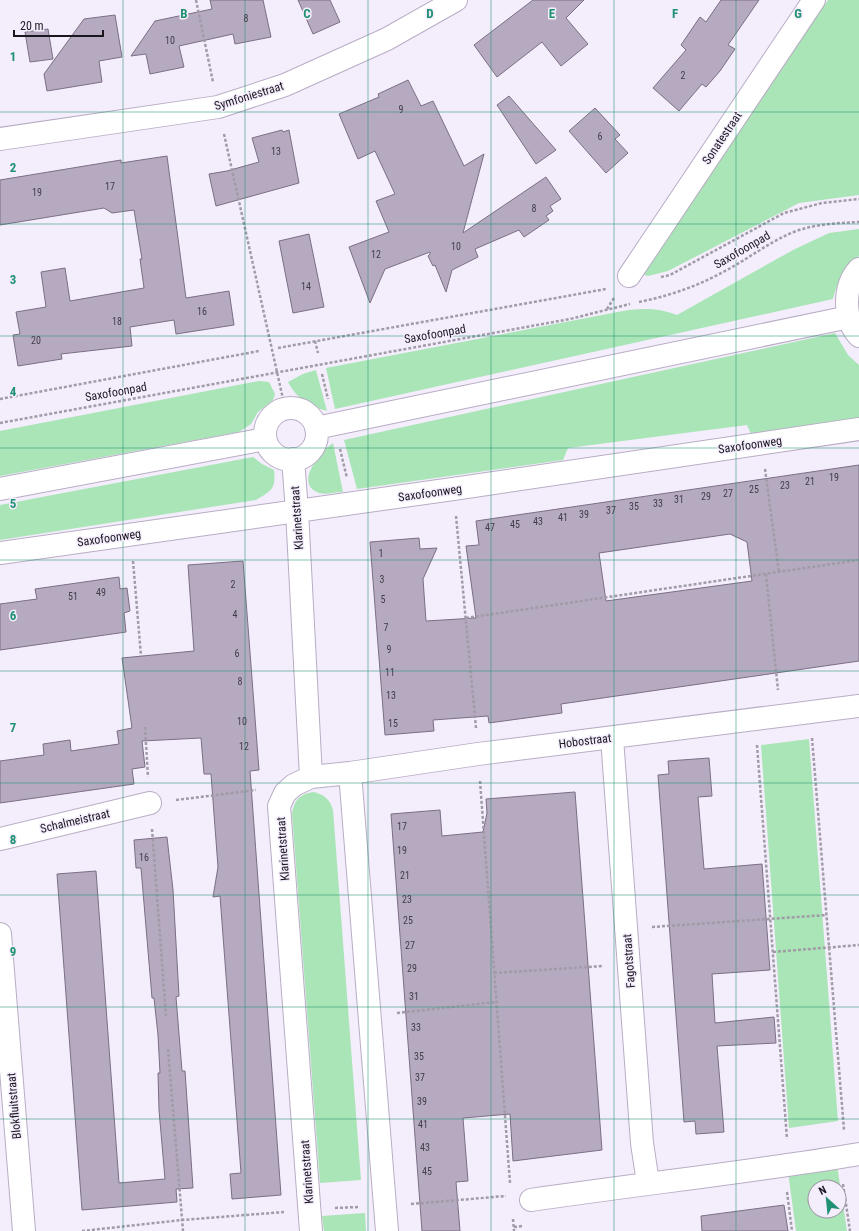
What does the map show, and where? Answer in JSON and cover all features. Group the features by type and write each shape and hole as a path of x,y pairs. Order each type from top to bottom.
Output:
{"street":[{"name":"Symfoniestraat","path":"0,139 218,107 285,85 387,39 456,0"},
{"name":"Sonatestraat","path":"629,276 814,0"},
{"path":"859,269 849,287 847,302 849,317 859,336"},
{"path":"316,428 849,317"},
{"path":"285,408 301,410 313,420 316,428 317,436 312,449 306,454 293,459 278,456 272,452 266,439 266,426 269,420 273,415 285,408"},
{"name":"Saxofoonweg","path":"0,553 453,490 859,429"},
{"path":"0,489 266,439"},
{"name":"Klarinetstraat","path":"293,459 311,777"},
{"name":"Hobostraat","path":"311,777 350,773 478,754 859,706"},
{"name":"Fagotstraat","path":"612,738 630,964 642,1143 648,1183"},
{"path":"350,773 387,1231"},
{"path":"285,793 294,785 311,777"},
{"name":"Klarinetstraat","path":"285,793 280,806 311,1231"},
{"name":"Schalmeistraat","path":"0,839 150,803"},
{"name":"Blokfluitstraat","path":"0,934 24,1231"},
{"path":"531,1200 648,1183 789,1166 853,1155"}],"path":[{"path":"196,0 218,107 285,408"},
{"path":"656,278 670,275 784,213 822,203 859,200"},
{"name":"Saxofoonpad","path":"0,423 570,319 607,308 669,296 724,272 768,244 799,230 817,226 859,222"},
{"path":"278,348 609,288"},
{"path":"315,341 318,353"},
{"path":"0,399 259,351"},
{"path":"322,374 329,402"},
{"path":"339,443 353,503"},
{"path":"761,444 779,572"},
{"path":"453,490 478,754 511,1188"},
{"path":"131,534 141,656"},
{"path":"466,618 859,560"},
{"path":"766,574 781,716"},
{"path":"810,713 829,947 853,1155 847,1165 843,1180 850,1231"},
{"path":"755,720 789,1166 786,1189 792,1231"},
{"path":"145,727 166,1016"},
{"path":"150,803 261,790 285,793"},
{"path":"627,929 827,915"},
{"path":"773,952 859,945"},
{"path":"494,973 630,964"},
{"path":"370,1016 496,1002"},
{"path":"168,1049 183,1231"},
{"path":"512,1212 514,1231"}],"green space":[{"path":"828,0 859,0 859,195 799,203 668,271 648,276 642,274"},
{"path":"859,229 859,256 842,276 833,299 335,409 326,368 623,311 650,309 677,315 793,250 829,233"},
{"path":"835,333 848,355 859,365 859,418 752,436 747,425 568,448 563,460 357,489 344,440"},
{"path":"316,370 327,411 304,401 295,393 288,382 303,374"},
{"path":"259,381 269,382 275,394 273,400 258,412 251,424 239,432 0,476 0,431"},
{"path":"333,443 343,492 322,494 312,489 309,483 309,475 316,460"},
{"path":"253,457 262,464 274,470 274,481 272,488 256,500 0,540 0,505"},
{"path":"809,739 838,1121 789,1128 761,745"},
{"path":"314,792 326,798 333,810 361,1180 320,1183 292,813 298,798 305,794"},
{"path":"837,1165 839,1179 807,1179 807,1219 845,1219 847,1231 796,1231 788,1172"},
{"path":"365,1213 366,1231 324,1231 322,1216"}],"building":[{"path":"210,0 263,0 271,37 235,44 233,34 179,46 184,67 150,74 146,54 131,56 155,21 212,9"},
{"path":"298,0 330,0 340,22 313,34"},
{"path":"533,0 584,0 566,18 588,44 561,66 542,42 497,77 474,45"},
{"path":"721,0 759,0 728,45 735,49 720,71 706,87 702,84 679,111 653,88 686,50 681,45 700,17 706,22"},
{"path":"115,15 122,57 99,61 102,82 47,91 44,74 84,19"},
{"path":"48,29 53,59 30,62 25,32"},
{"path":"408,80 421,106 433,101 464,166 484,154 463,233 546,177 561,199 550,206 553,211 546,216 549,220 524,237 519,230 475,249 478,257 452,270 446,292 435,265 433,266 428,256 430,252 385,269 370,303 349,247 389,232 376,201 395,194 375,151 358,159 339,114 379,97 378,94"},
{"path":"509,96 556,150 536,164 497,105"},
{"path":"595,108 620,135 615,139 628,153 606,173 569,131"},
{"path":"282,130 283,132 289,130 299,183 216,206 209,174 227,171 259,162 252,138"},
{"path":"167,156 186,298 229,291 234,325 176,334 174,320 130,327 132,346 61,354 62,359 18,366 13,335 20,334 16,312 46,307 41,272 65,268 70,301 144,288 140,259 142,259 134,210 112,213 104,208 0,225 0,180 121,160 121,163"},
{"path":"309,234 324,307 293,313 279,241"},
{"path":"859,465 859,661 561,704 562,713 489,723 488,716 433,720 434,731 385,735 370,542 419,538 420,549 437,548 423,579 426,621 476,618 466,546 479,545 476,521","holes":["730,534 747,542 752,581 606,601 599,553"]},
{"path":"243,561 259,770 250,771 281,1195 232,1199 230,1174 241,1173 220,896 213,897 218,867 211,774 204,774 201,738 142,741 145,767 132,769 134,784 0,803 0,761 44,755 43,744 70,740 71,751 119,744 117,731 132,728 122,658 194,651 188,565"},
{"path":"119,577 120,589 127,588 130,611 124,613 126,632 0,650 0,604 37,599 35,589"},
{"path":"709,758 712,796 698,797 704,869 762,864 770,970 712,974 715,1023 774,1017 776,1043 717,1046 724,1132 696,1134 695,1121 684,1122 658,775 669,774 668,761"},
{"path":"575,792 602,1150 513,1161 510,1114 463,1118 468,1181 456,1182 460,1231 422,1231 391,814 440,810 442,836 483,832 487,813 486,799"},
{"path":"167,837 173,890 179,996 176,997 182,1071 185,1071 193,1188 176,1189 177,1202 82,1210 57,874 96,871 119,1183 165,1179 159,1110 158,1073 160,1073 158,1035 154,998 152,998 141,868 136,868 134,840"},
{"path":"784,1205 788,1231 702,1231 701,1216"}]}
